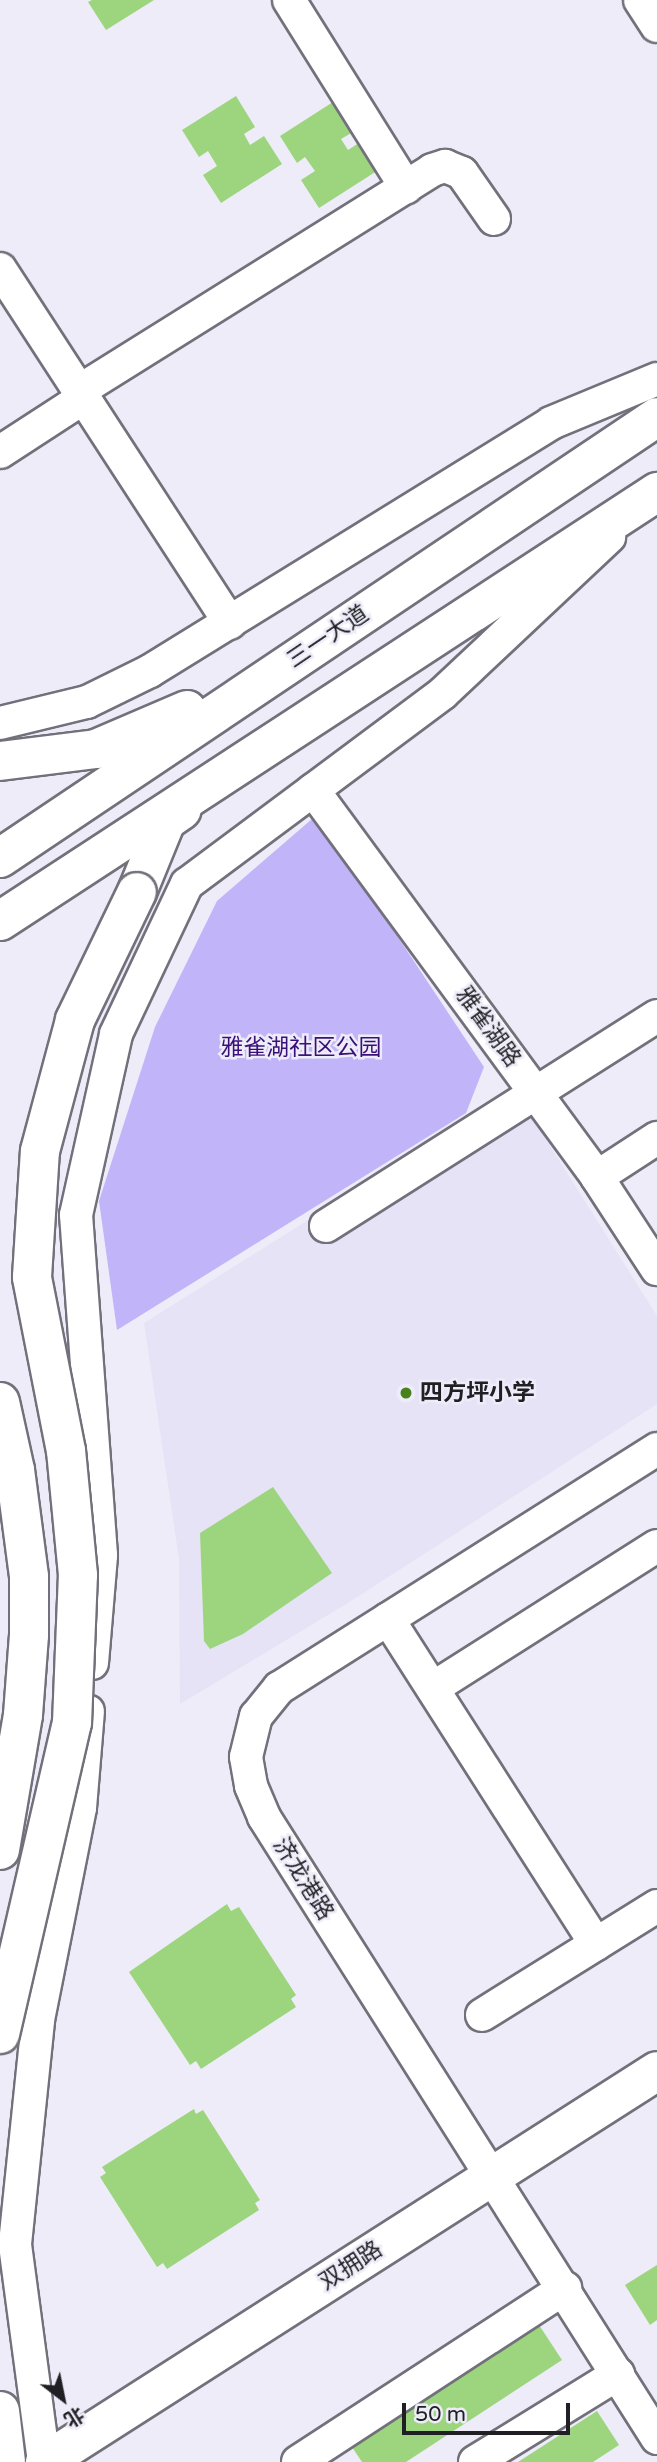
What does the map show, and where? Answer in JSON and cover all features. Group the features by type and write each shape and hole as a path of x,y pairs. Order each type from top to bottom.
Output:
{"main road":[{"name":"三一大道","path":"10,849 657,417"},
{"path":"0,921 657,492"},
{"path":"18,760 96,749 303,654"},
{"path":"0,2034 72,1723 78,1575 66,1451 32,1277 40,1151 75,1020 137,892 166,821 371,678"},
{"path":"0,1402 15,1470 27,1563 29,1636 23,1715 0,1850"},
{"name":"双拥路","path":"90,2462 498,2187 657,2071"},
{"name":"双拥路","path":"45,2462 498,2187 657,2102"},
{"path":"0,2411 6,2462"}],"street":[{"path":"640,0 657,26"},
{"path":"303,5 406,187"},
{"path":"0,452 81,394 432,170 456,168 467,177 494,219"},
{"path":"0,269 230,622"},
{"path":"0,723 87,702 150,671 551,424 657,379"},
{"path":"45,2462 15,2244 46,1984 80,1808 101,1555 76,1215 116,1034 187,884 443,693 657,492"},
{"name":"雅雀湖路","path":"313,790 597,1177 657,1269"},
{"path":"326,1226 657,1016"},
{"path":"597,1177 657,1138"},
{"name":"济龙港路","path":"657,1449 388,1619 266,1701 249,1738 246,1757 251,1786 264,1817 565,2288 657,2438"},
{"path":"433,1688 657,1546"},
{"path":"388,1619 596,1944"},
{"path":"482,2015 657,1906"},
{"path":"0,1978 46,1984"},
{"path":"298,2462 338,2451 565,2288"},
{"path":"475,2462 618,2374"},
{"path":"649,2462 657,2456"}],"shaded area":[{"name":"四方坪小学","path":"515,1090 657,1316 657,1404 351,1601 180,1704 179,1559 144,1323"}],"green space":[{"name":"雅雀湖社区公园","path":"312,819 335,842 484,1067 466,1113 117,1330 99,1201 155,1027 217,901"}],"building":[{"path":"154,0 106,30 88,2"},
{"path":"236,96 255,127 244,134 250,145 264,136 282,164 221,203 203,175 217,166 208,151 199,157 182,130"},
{"path":"333,102 353,132 341,139 348,150 362,141 380,169 319,208 301,180 315,171 305,157 297,163 280,136"},
{"path":"273,1487 332,1573 243,1634 210,1649 204,1641 200,1533"},
{"path":"227,1904 231,1911 239,1907 296,1995 291,1999 296,2007 201,2069 196,2061 190,2065 129,1972"},
{"path":"194,2109 196,2114 203,2110 260,2200 255,2203 259,2210 167,2269 163,2263 157,2267 100,2177 106,2173 102,2167"},
{"path":"657,2265 657,2320 650,2325 625,2285"},
{"path":"539,2325 562,2360 406,2462 362,2462 352,2447"},
{"path":"597,2411 619,2445 593,2462 518,2462"}],"place":[{"name":"四方坪小学","path":"406,1393"}]}
